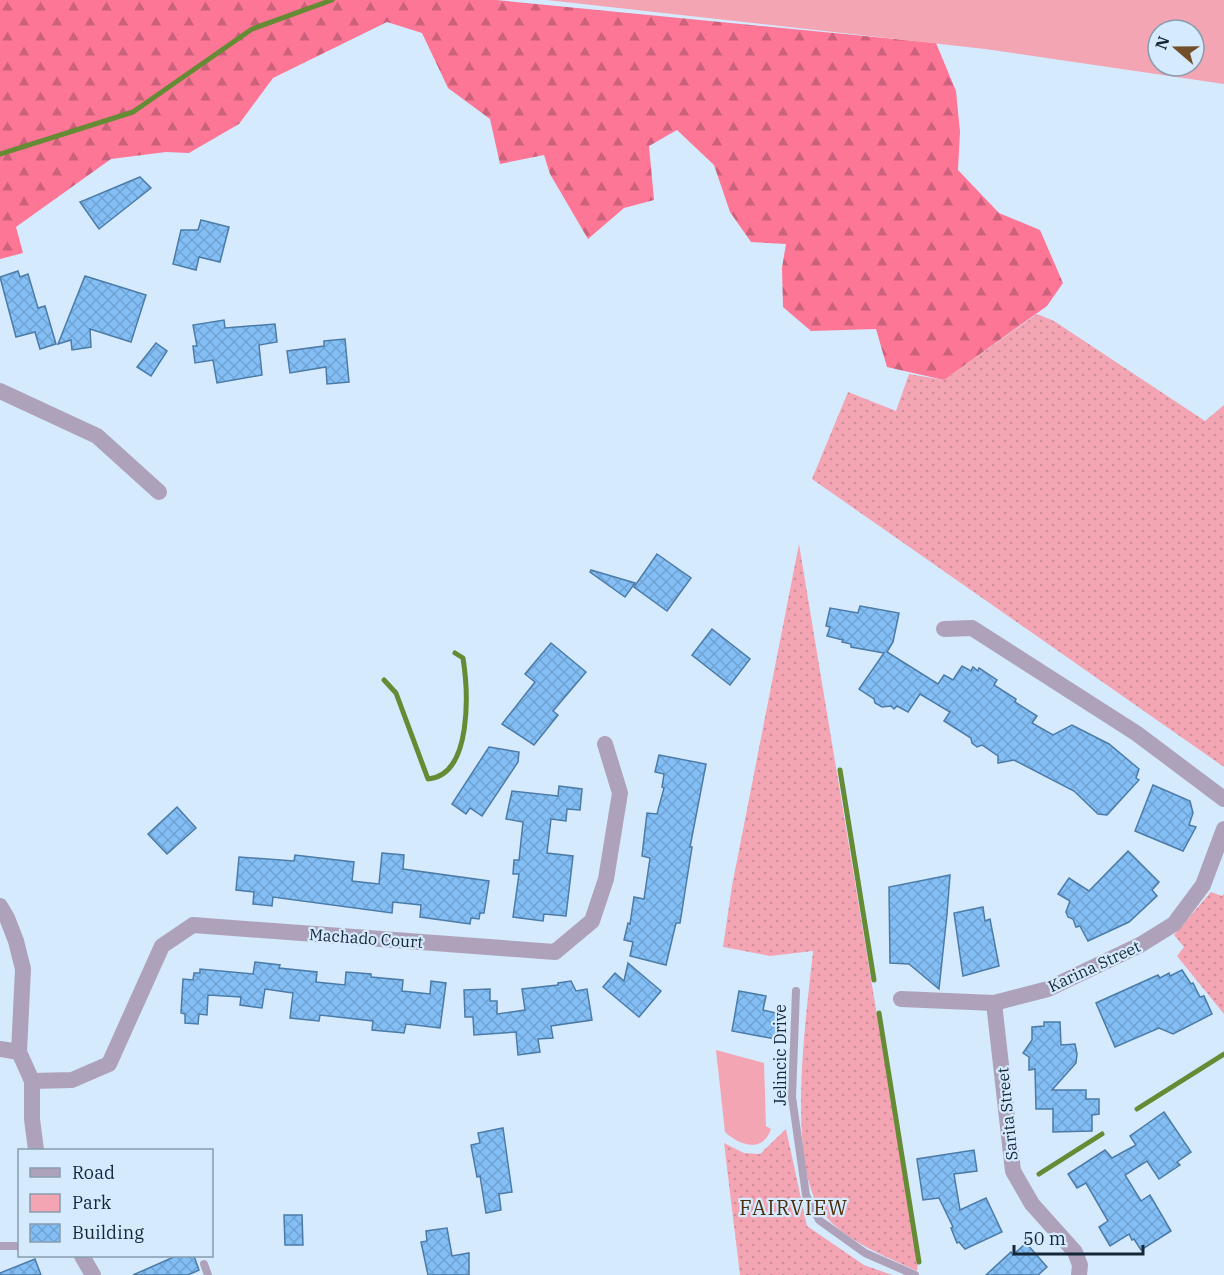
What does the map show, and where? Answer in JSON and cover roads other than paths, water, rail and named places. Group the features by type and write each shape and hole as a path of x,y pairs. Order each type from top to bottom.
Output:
{"street":[{"path":"0,391 97,436 159,492"},
{"path":"944,629 972,628 1136,733 1224,799"},
{"name":"Machado Court","path":"32,1081 72,1080 109,1064 162,946 193,925 555,952 592,921 606,879 620,793 605,744"},
{"name":"Karina Street","path":"901,999 994,1003 1048,989 1140,945 1174,924 1203,885 1224,829"},
{"path":"0,906 16,941 23,969 19,1052 32,1081 32,1119 36,1149"},
{"name":"Sarita Street","path":"994,1003 1013,1171 1032,1203 1075,1252 1080,1265 1079,1275"},
{"path":"0,1050 19,1052"},
{"path":"83,1257 93,1275"}],"lane":[{"name":"Jelincic Drive","path":"796,991 792,1097 806,1195 819,1220 865,1252 915,1275"},
{"path":"0,1245 18,1246"},
{"path":"204,1264 208,1275"}],"waterway":[{"path":"0,154 133,112 252,29 332,0"},
{"path":"384,680 396,693 428,779 443,774 453,763 460,747 466,709 463,658 455,653"},
{"path":"840,770 874,980"},
{"path":"879,1013 919,1262"},
{"path":"1137,1109 1224,1054"},
{"path":"1039,1174 1102,1134"}],"district":[{"name":"FAIRVIEW","path":"794,1208"}]}
